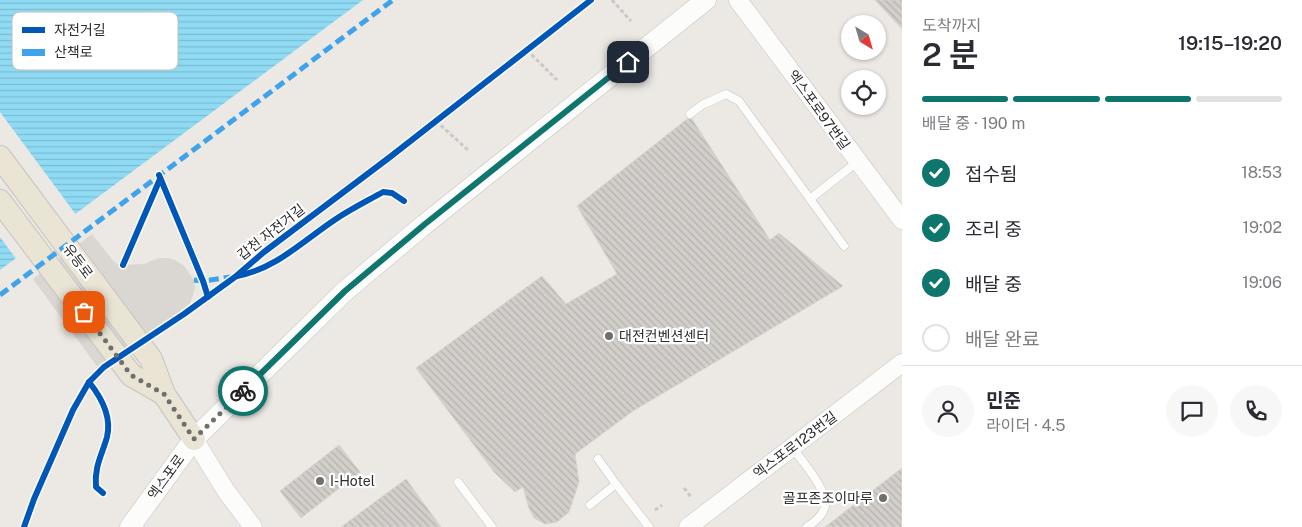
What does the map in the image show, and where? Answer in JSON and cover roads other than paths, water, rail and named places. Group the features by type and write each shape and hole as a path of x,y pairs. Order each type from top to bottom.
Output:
{"main road":[{"name":"엑스포로","path":"130,527 194,439 345,291 432,218 706,0"},
{"name":"유등로","path":"0,156 151,359 164,394 194,439"},
{"name":"유등로","path":"0,201 131,375 164,394"}],"street":[{"name":"엑스포로97번길","path":"738,0 902,220"},
{"name":"엑스포로123번길","path":"688,527 902,364"},
{"path":"194,439 226,491 253,527"}],"lane":[{"path":"690,114 702,104 726,94 739,102 844,246"},
{"path":"810,199 857,162"},
{"path":"792,447 818,484 826,504 823,513 807,527"},
{"path":"598,459 649,527"},
{"path":"458,482 492,527"},
{"path":"590,505 616,484"}],"water":[{"path":"0,0 363,0 0,270"}],"place":[{"name":"대전컨벤션센터","path":"609,336"},
{"name":"I-Hotel","path":"320,481"},
{"name":"골프존조이마루","path":"883,498"}]}
